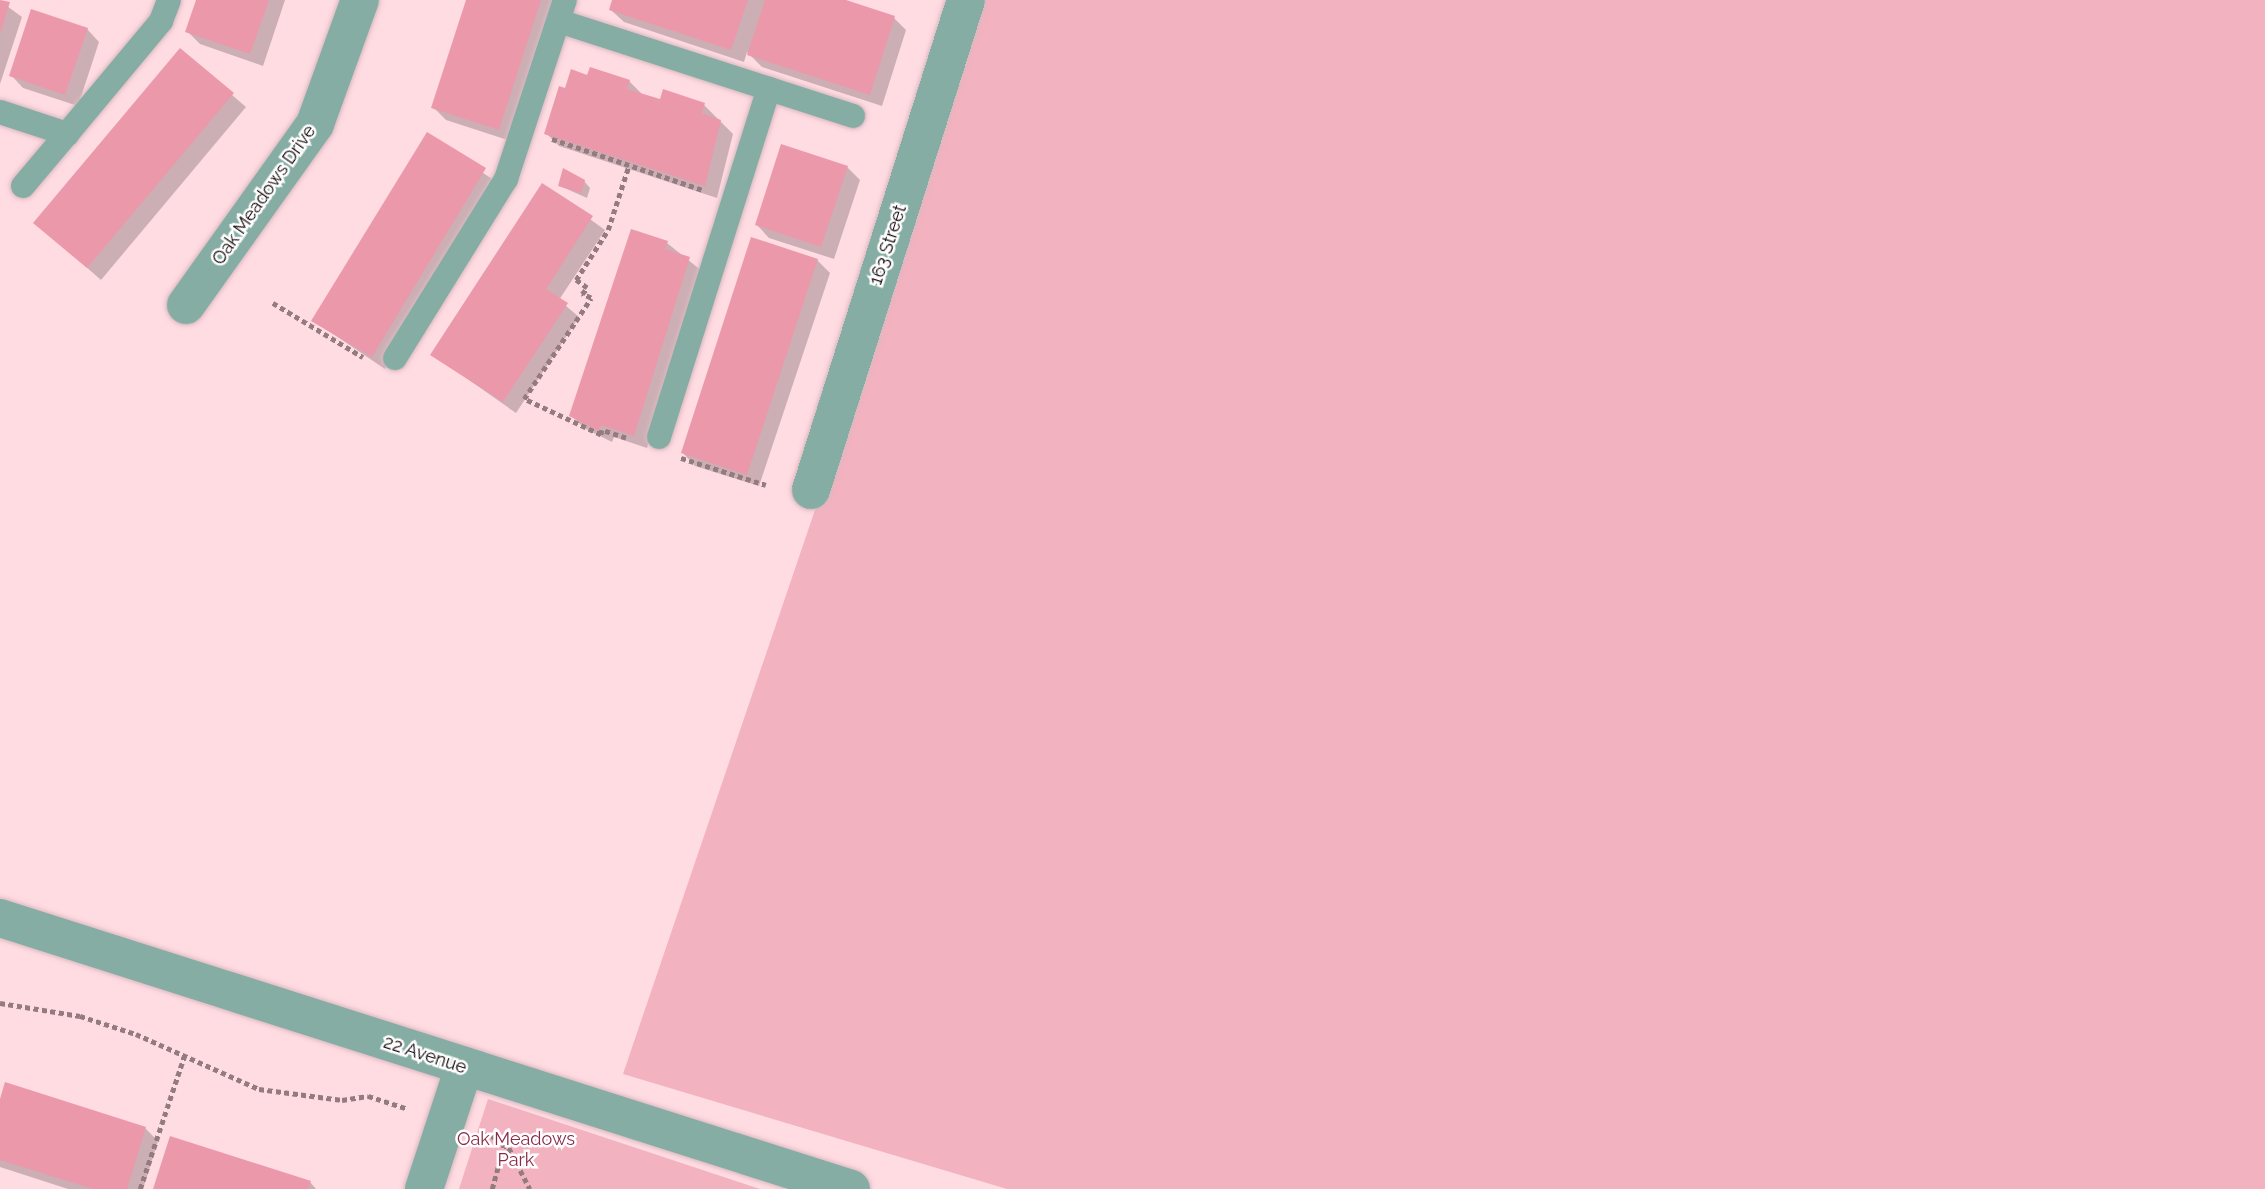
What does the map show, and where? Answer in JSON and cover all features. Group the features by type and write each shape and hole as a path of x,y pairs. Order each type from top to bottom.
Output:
{"street":[{"name":"Oak Meadows Drive","path":"186,305 315,124 360,0"},
{"name":"163 Street","path":"811,490 966,0"},
{"name":"22 Avenue","path":"0,918 851,1189"},
{"path":"424,1189 464,1067"}],"lane":[{"path":"23,186 151,34 169,0"},
{"path":"395,358 506,179 562,10 769,89 852,116"},
{"path":"659,436 769,89"},
{"path":"0,112 67,134"}],"path":[{"path":"522,130 734,200"},
{"path":"629,165 608,230 576,280 587,288 582,294 591,298 524,399 601,435 602,430 638,442 642,431 659,436 672,442 668,454 766,485"},
{"path":"273,303 376,364 384,351 395,358"},
{"path":"0,1003 79,1016 185,1054 259,1089 342,1100 368,1096 413,1111"},
{"path":"140,1189 185,1054"},
{"path":"492,1189 505,1140 530,1189"}],"green space":[{"path":"979,0 2265,0 2265,1189 1007,1189 623,1074 816,507"},
{"name":"Oak Meadows Park","path":"488,1099 760,1189 459,1189"}],"building":[{"path":"0,0 10,2 1,31 0,31"},
{"path":"196,0 269,0 250,54 185,32"},
{"path":"466,0 541,0 499,130 431,108"},
{"path":"612,0 748,0 731,50 609,10"},
{"path":"765,0 846,0 895,16 870,95 747,55"},
{"path":"31,9 88,28 65,95 9,76"},
{"path":"180,48 234,93 87,268 33,223"},
{"path":"590,67 630,80 627,89 660,99 663,89 705,103 702,113 721,120 705,186 544,134 559,86 565,88 571,69 587,75"},
{"path":"427,132 486,168 372,357 311,321"},
{"path":"781,144 848,166 821,247 755,225"},
{"path":"563,168 585,180 581,193 558,186"},
{"path":"542,183 593,216 546,289 568,303 503,402 430,355"},
{"path":"631,229 668,241 665,249 690,257 634,436 601,425 599,431 569,416"},
{"path":"751,237 818,259 747,475 681,453"},
{"path":"5,1082 146,1127 127,1189 93,1189 0,1160 0,1099"},
{"path":"170,1136 311,1181 308,1189 153,1189"}]}
